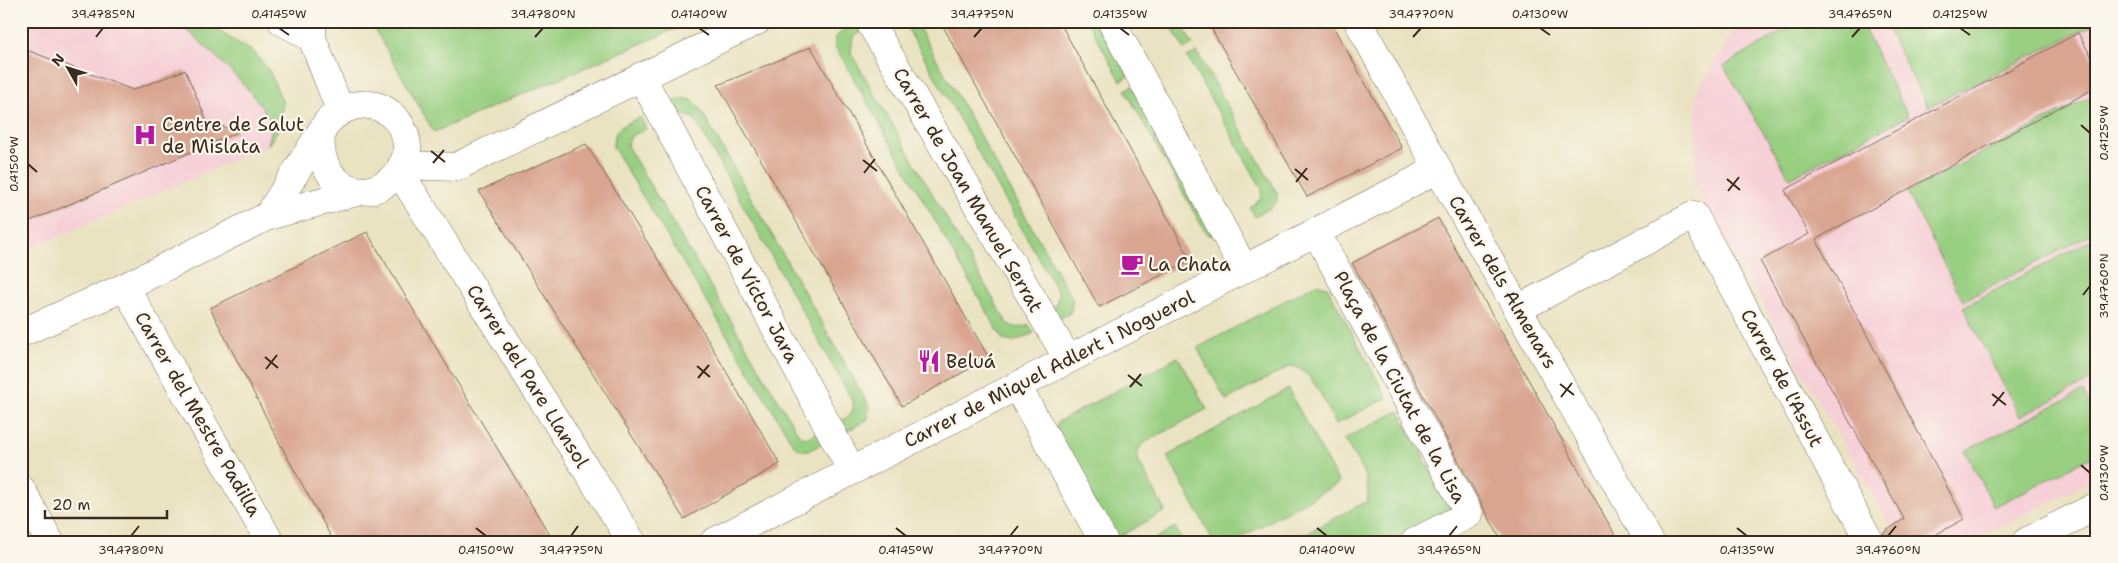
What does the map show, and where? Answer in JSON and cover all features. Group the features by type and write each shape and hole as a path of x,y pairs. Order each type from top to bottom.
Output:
{"street":[{"path":"282,21 312,30 340,110"},
{"path":"401,168 456,167 757,21"},
{"name":"Carrer de Joan Manuel Serrat","path":"869,21 1068,360"},
{"path":"1111,21 1244,269"},
{"name":"Carrer dels Almenars","path":"1358,21 1438,169 1650,542"},
{"name":"Carrer de Víctor Jara","path":"641,76 852,471"},
{"path":"21,333 125,287 268,216 368,190 389,182 401,168 406,142 402,128 393,116 383,108 369,104 354,104 340,110 328,121 321,135 268,216"},
{"path":"321,135 319,150 323,165 332,178 344,186 368,190 423,210"},
{"name":"Carrer del Pare Llansol","path":"401,168 423,210 632,542"},
{"name":"Carrer de Miquel Adlert i Noguerol","path":"714,542 1438,169"},
{"name":"Carrer de l'Assut","path":"1518,309 1694,215 1870,542"},
{"name":"Plaça de la Ciutat de la Lisa","path":"1316,232 1469,514 1415,542"},
{"name":"Carrer del Mestre Padilla","path":"125,287 270,542"},
{"path":"1017,386 1104,542"},
{"path":"21,489 50,542"},
{"path":"2026,542 2097,506"}],"shaded area":[{"name":"Centre de Salut de Mislata","path":"21,21 176,21 204,44 266,113 271,126 268,145 21,253"},
{"path":"1740,21 1883,21 1928,107 2088,27 2097,25 2097,478 1969,542 1900,542 1694,185 1697,91"}],"green space":[{"path":"176,21 202,21 255,53 270,72 283,103 279,128 268,145 271,126 267,115 258,101 230,70"},
{"path":"370,21 694,21 434,132"},
{"path":"899,21 915,21 1073,300 1070,313 1050,324 1059,294 905,24"},
{"path":"1087,21 1098,21 1128,76 1121,81"},
{"path":"1168,21 1180,21 1193,45 1184,49"},
{"path":"1800,21 1860,21 1908,116 1790,178 1724,66"},
{"path":"1883,21 2097,21 2097,23 1928,107"},
{"path":"857,23 862,32 853,37 851,53 1007,323 1018,327 1029,325 1034,333 1013,342 1003,340 835,46 838,35"},
{"path":"1197,52 1277,193 1277,201 1272,207 1255,217 1250,208 1261,198 1262,189 1187,57"},
{"path":"1132,86 1222,223 1232,217 1237,226 1215,236 1209,235 1203,228 1125,90"},
{"path":"2097,93 2097,231 1963,301 1907,192"},
{"path":"682,98 692,100 700,108 869,406 868,419 846,432 841,421 853,410 852,400 694,118 680,114 667,120 661,108"},
{"path":"641,117 646,129 631,136 627,146 799,435 806,438 822,430 828,440 814,448 802,450 793,444 613,147 615,135 621,127"},
{"path":"2097,237 2097,377 2020,417 1963,307"},
{"path":"1316,284 1327,287 1387,398 1336,424 1312,381 1299,369 1291,366 1226,400 1197,348"},
{"path":"1178,357 1207,409 1144,443 1138,450 1138,460 1165,511 1115,539 1055,431 1058,422"},
{"path":"1288,389 1339,483 1232,542 1214,542 1167,456"},
{"path":"2083,391 2097,418 2097,454 1994,507 1965,451"},
{"path":"1399,411 1453,514 1396,542 1302,542 1299,537 1367,501 1368,493 1365,476 1344,439"},
{"path":"1175,527 1183,542 1150,542"}],"building":[{"path":"940,21 1059,21 1191,260 1099,307"},
{"path":"1207,21 1330,21 1402,148 1307,197"},
{"path":"2078,33 2097,67 2097,87 1816,239 1964,519 1922,542 1886,542 1883,533 1904,519 1760,261 1809,234 1785,190"},
{"path":"811,47 989,358 902,406 718,85"},
{"path":"21,48 133,90 185,70 207,121 238,132 21,225"},
{"path":"586,144 702,330 780,464 684,519 479,191"},
{"path":"1438,218 1619,542 1502,542 1352,263"},
{"path":"367,232 554,542 334,542 280,444 210,308"}],"place":[{"name":"Centre de Salut de Mislata","path":"145,135"},
{"name":"La Chata","path":"1132,264"},
{"name":"Beluá","path":"929,361"}]}
